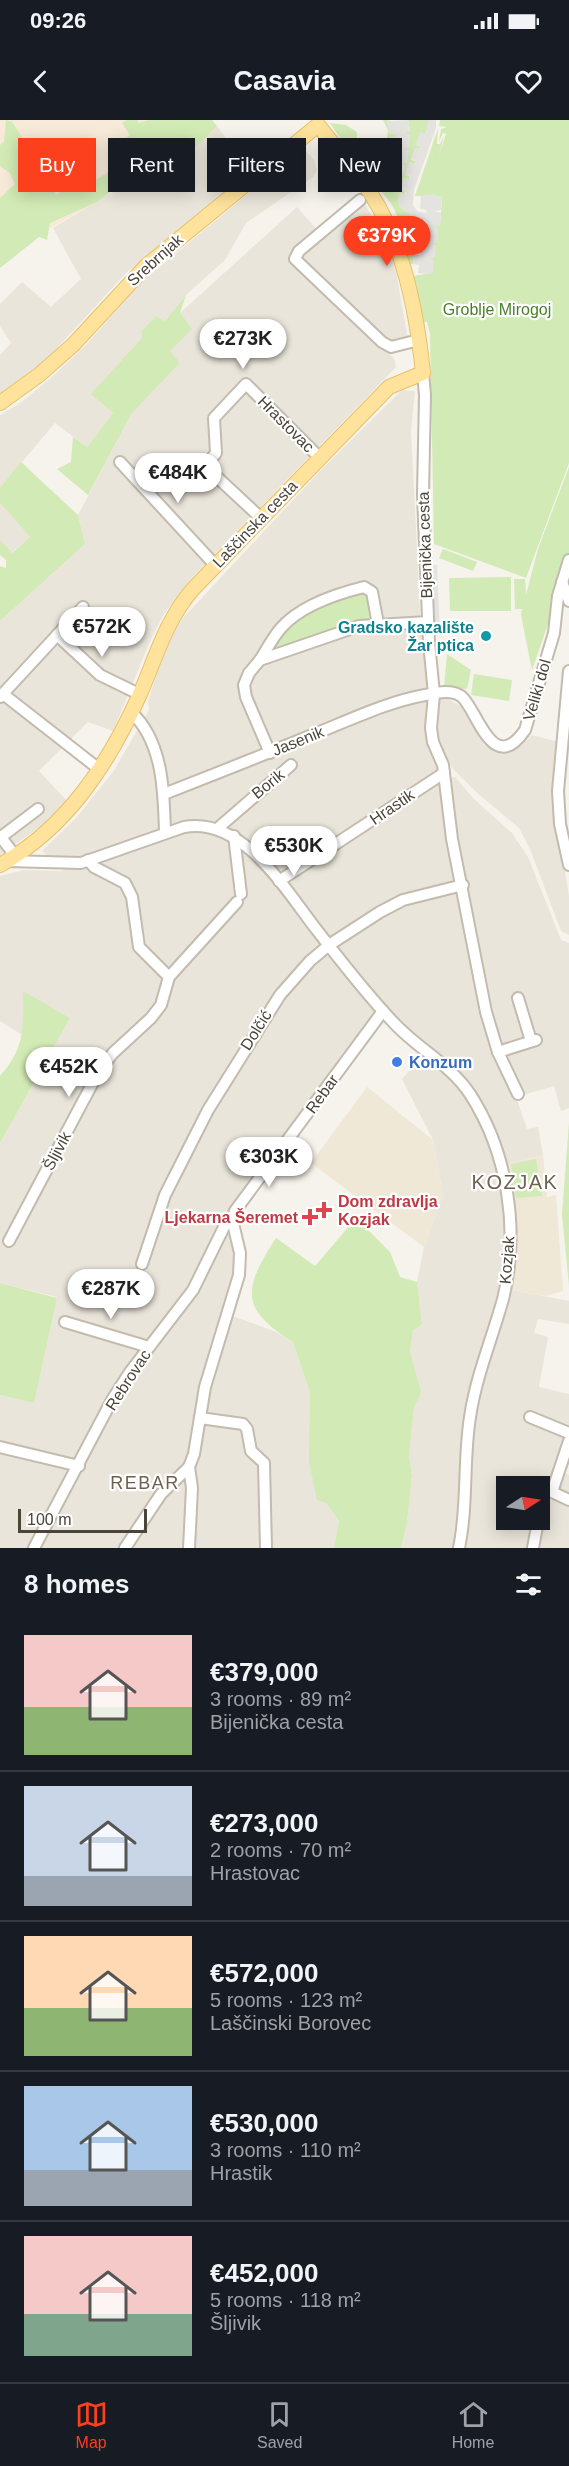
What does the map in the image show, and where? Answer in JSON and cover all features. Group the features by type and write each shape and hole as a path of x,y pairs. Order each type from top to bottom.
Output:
{"main road":[{"name":"Bijenička cesta","path":"316,122 363,183 387,224 402,262 419,340 423,373"},
{"name":"Srebrnjak","path":"0,403 39,375 66,351 146,266 316,122"},
{"name":"Laščinska cesta","path":"10,861 74,805 99,769 131,712 171,619 184,600 388,387 423,373"}],"street":[{"path":"360,200 299,251 295,260 382,342 391,347 419,340"},
{"name":"Bijenička cesta","path":"423,373 425,395 423,494 428,622 434,694 431,728 444,773 452,839 463,885 482,990 498,1053 518,1094"},
{"name":"Hrastovac","path":"261,518 202,470 216,453 214,418 246,384 320,458"},
{"path":"120,462 216,565"},
{"path":"569,560 562,582 569,601"},
{"name":"Veliki dol","path":"434,694 454,693 460,696 488,738 497,744 509,745 518,741 525,730 554,633 562,582"},
{"path":"270,753 246,697 244,685 249,673 280,629 295,614 353,589 364,587 372,592 378,624"},
{"path":"83,607 1,695 99,769"},
{"path":"260,660 338,632 378,624 428,622"},
{"path":"57,635 100,675 139,694"},
{"name":"Veliki dol","path":"569,671 558,791 560,824 569,865"},
{"name":"Jasenik","path":"164,794 390,704 434,694"},
{"path":"131,712 148,732 164,794 165,833"},
{"name":"Borik","path":"218,828 291,765"},
{"name":"Hrastik","path":"279,881 444,773"},
{"path":"38,809 0,837 10,861 73,863 192,825 218,828 234,836 279,881 383,1011"},
{"name":"Šljivik","path":"9,1240 99,1071 113,1053 151,1018 161,1005 168,977 239,898 234,836"},
{"path":"34,842 34,853 39,862"},
{"path":"88,860 94,867 124,883 132,897 139,947 168,977"},
{"name":"Dolčić","path":"142,1264 165,1195 208,1110 280,995 310,961 329,945 403,900 463,885"},
{"path":"498,1053 534,1040 518,998"},
{"name":"Rebar","path":"232,1219 241,1202 383,1011"},
{"name":"Kozjak","path":"383,1011 403,1032 451,1072 469,1094 494,1143 507,1193 510,1225 509,1264 503,1297 480,1370 470,1417 465,1513 459,1548"},
{"path":"125,1548 161,1494 189,1467 195,1454 204,1387 239,1275 240,1253 232,1219"},
{"name":"Rebrovac","path":"34,1548 112,1400 193,1290 225,1225 232,1219"},
{"path":"65,1322 149,1347"},
{"path":"530,1417 569,1432"},
{"path":"200,1418 243,1424 247,1429 250,1451 264,1463 266,1548"},
{"path":"569,1441 552,1492 569,1500"},
{"path":"0,1447 79,1466"},
{"path":"189,1467 192,1488 189,1548"},
{"path":"533,1548 536,1530"}],"shaded area":[{"path":"0,120 212,120 217,126 195,148 195,138 108,138 108,192 110,192 97,202 0,256"},
{"path":"408,120 410,131 403,133 410,134 410,148 403,148 409,150 407,163 402,162 402,138 390,138 396,137 396,134 390,134 387,121"},
{"path":"428,120 436,120 436,128 414,190 413,205 417,211 426,213 427,210 420,209 421,196 436,194 436,196 442,196 441,210 434,211 441,213 440,226 432,226 438,229 437,242 430,243 436,245 435,257 428,258 434,260 433,273 426,274 418,273 419,265 413,264 414,255 421,255 421,252 415,251 416,239 423,239 423,236 417,235 419,223 425,223 425,220 410,215 399,206 398,199 399,193 406,194 406,191 402,190 402,184 404,178 410,179 411,176 405,175 409,162 416,164 416,161 411,159 415,148 421,149 421,146 416,144 420,132 426,134"},
{"path":"217,126 226,138 207,138 207,192 224,192 126,273 44,362 0,393 0,355 11,343 0,326 0,304 22,282 51,307 81,279 53,228 112,192 195,192 195,148"},
{"path":"306,151 314,160 317,170 313,177 306,182"},
{"path":"402,164 405,169 402,176"},
{"path":"250,192 291,192 246,223 225,260 186,295 165,321 156,316 141,331 143,338 92,394 113,413 87,447 55,423 0,488 0,415 19,404 52,377 87,344 139,284"},
{"path":"361,198 387,242 396,271 408,339 383,346 395,360 396,367 187,583 164,614 151,639 113,731 88,722 39,771 68,802 58,814 0,855 0,621 85,544 78,515 132,413 180,363 169,351 180,313 297,207 318,231"},
{"path":"402,390 415,391 411,431 421,628 430,687 426,709 428,741 440,766 440,781 455,777 474,799 512,833 528,857 561,940 569,943 569,1108 561,1111 554,1086 516,1097 527,1129 538,1127 543,1155 498,1166 508,1228 502,1288 569,1301 569,1324 538,1319 534,1333 548,1337 539,1387 569,1394 569,1465 561,1463 558,1470 569,1475 569,1548 401,1548 407,1523 412,1475 409,1455 414,1408 420,1392 410,1351 413,1331 422,1324 417,1282 424,1247 443,1195 433,1140 402,1079 429,1048 402,1025 385,1006 226,1217 236,1260 224,1313 274,1331 293,1342 310,1393 312,1422 326,1503 339,1521 334,1548 0,1548 0,1395 34,1403 57,1297 0,1283 0,1143 70,1018 23,992 24,1036 0,1021 0,876 24,870 62,871 63,859 50,858 42,851 77,817 113,772 149,710 148,702 159,667 171,637 183,618 323,468"},
{"path":"0,503 30,537 11,553 0,540"},
{"path":"430,565 437,565 440,635 433,636"},
{"path":"445,698 463,707 484,745 515,750 532,735 558,742 553,799 569,896 569,935 561,931 530,849 519,828 476,792 452,768 437,737 434,718 437,701"},
{"path":"367,1087 433,1140 443,1195 424,1247 311,1163"},
{"path":"543,1155 547,1197 556,1195 563,1291 546,1296 511,1290 516,1252 516,1220 506,1164"}],"green space":[{"path":"6,120 12,122 22,138 18,138 18,192 55,192 56,195 60,192 96,192 96,179 108,172 108,192 110,192 97,202 50,223 47,240 39,237 0,268 0,198 15,184 10,173 0,166 0,145 4,142"},
{"path":"127,120 137,120 139,123 149,120 212,120 217,126 195,148 195,138 126,138 130,135 122,123"},
{"path":"383,120 391,120 387,121 390,134 396,134 396,138 387,138 388,130"},
{"path":"408,120 428,120 427,131 416,145 422,146 411,160 416,161 415,164 409,163 406,175 411,177 402,187 402,152 403,148 410,148 403,133 410,131"},
{"name":"Groblje Mirogoj","path":"440,120 569,120 569,463 526,578 434,544 430,334 427,322 423,322 413,276 432,273 428,258 435,257 430,243 436,242 432,226 440,226 442,197 415,196 438,128 437,144 440,144 444,136 439,155 446,134 443,133 439,142 441,129 447,127 439,126"},
{"path":"330,123 346,125 357,132 357,138 340,138"},
{"path":"406,191 399,206 417,219 413,264 410,264 401,224 392,205 382,192"},
{"path":"186,295 180,313 192,329 170,351 180,363 132,413 88,495 57,469 71,462 73,437 87,447 113,413 91,394 142,338 141,331 156,316 165,321"},
{"path":"21,462 78,515 85,544 0,621 0,566 6,568 6,560 0,555 0,540 12,553 30,537 0,503 0,488"},
{"path":"569,467 569,564 532,670 521,615 522,609 515,609 514,579 525,579 526,595 538,549"},
{"path":"443,549 477,562 473,571 439,558"},
{"path":"511,577 511,611 450,611 449,578"},
{"path":"364,592 370,596 372,620 274,651 272,648 288,628 312,610 340,598"},
{"path":"447,654 471,670 467,689 444,686"},
{"path":"474,674 512,680 509,701 471,695"},
{"path":"23,991 70,1018 0,1143 0,1076 15,1056 19,1046 23,1026"},
{"path":"569,1122 569,1286 562,1214"},
{"path":"536,1159 542,1196 516,1198 511,1164"},
{"path":"356,1218 390,1252 400,1277 417,1282 422,1324 413,1331 410,1351 421,1392 414,1408 409,1455 412,1475 407,1523 401,1548 334,1548 339,1521 326,1503 317,1500 309,1462 310,1393 293,1342 275,1330 263,1318 255,1307 252,1296 257,1271 276,1238 315,1266"},
{"path":"0,1283 57,1298 34,1403 0,1395"}],"place":[{"name":"Gradsko kazalište Žar ptica","path":"486,636"},
{"name":"Konzum","path":"397,1062"},
{"name":"Dom zdravlja Kozjak","path":"324,1210"},
{"name":"Ljekarna Šeremet","path":"310,1217"}],"district":[{"name":"KOZJAK","path":"515,1182"},
{"name":"REBAR","path":"145,1483"}]}
